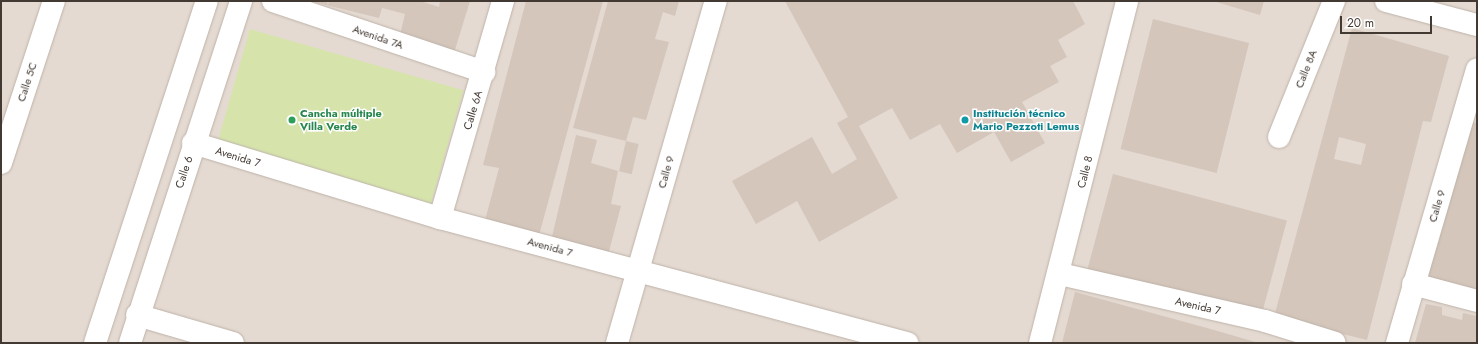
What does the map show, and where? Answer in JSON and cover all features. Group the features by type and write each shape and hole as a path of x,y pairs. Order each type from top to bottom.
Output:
{"street":[{"name":"Calle 5C","path":"1,163 54,1"},
{"path":"95,343 207,1"},
{"name":"Calle 6","path":"130,343 137,315 241,1"},
{"name":"Avenida 7A","path":"273,1 484,72"},
{"name":"Calle 6A","path":"440,218 484,72 503,1"},
{"name":"Calle 9","path":"617,343 716,1"},
{"name":"Calle 8","path":"1040,343 1060,274 1127,1"},
{"name":"Calle 8A","path":"1279,137 1334,1"},
{"path":"1386,1 1477,25"},
{"name":"Calle 9","path":"1397,343 1413,284 1473,97 1477,69"},
{"name":"Avenida 7","path":"193,143 440,218 908,343"},
{"name":"Avenida 7","path":"1060,274 1265,322 1335,343"},
{"path":"1413,284 1477,301"},
{"path":"137,315 233,343"}],"shaded area":[{"path":"1,1 1477,1 1477,343 1,343"}],"green space":[{"path":"250,29 463,90 429,208 216,147"}],"building":[{"path":"310,1 327,1 328,5 329,1 420,1 439,7 440,1 470,1 454,53 399,39 405,14 382,8 379,18"},
{"path":"526,1 603,1 538,239 484,224 499,168 483,165"},
{"path":"608,1 679,1 675,16 663,12 655,39 669,42 646,120 633,117 626,141 573,128"},
{"name":"Institución técnico Mario Pezzoti Lemus","path":"785,1 1073,1 1085,24 1058,40 1067,57 1050,66 1059,82 1022,102 1045,143 1011,162 994,132 957,153 940,124 910,140 892,108 859,126 898,198 819,242 797,201 756,224 732,181 812,137 832,174 857,159 837,123 848,117"},
{"path":"1213,1 1264,1 1260,15"},
{"path":"1153,19 1249,43 1217,173 1121,149"},
{"path":"1352,28 1449,56 1431,122 1423,121 1367,340 1274,317","holes":["1339,137 1366,144 1361,165 1334,159"]},
{"path":"1469,121 1477,123 1477,295 1424,281"},
{"path":"576,135 597,140 591,163 618,171 611,204 621,206 608,255 551,241"},
{"path":"626,141 639,144 632,174 619,171"},
{"path":"1113,174 1287,221 1261,316 1087,270"},
{"path":"1075,292 1207,328 1259,343 1062,343"},
{"path":"1426,304 1442,307 1442,315 1462,320 1463,313 1477,316 1477,343 1415,343"}],"place":[{"name":"Cancha múltiple Villa Verde","path":"292,120"},
{"name":"Institución técnico Mario Pezzoti Lemus","path":"965,120"}]}
